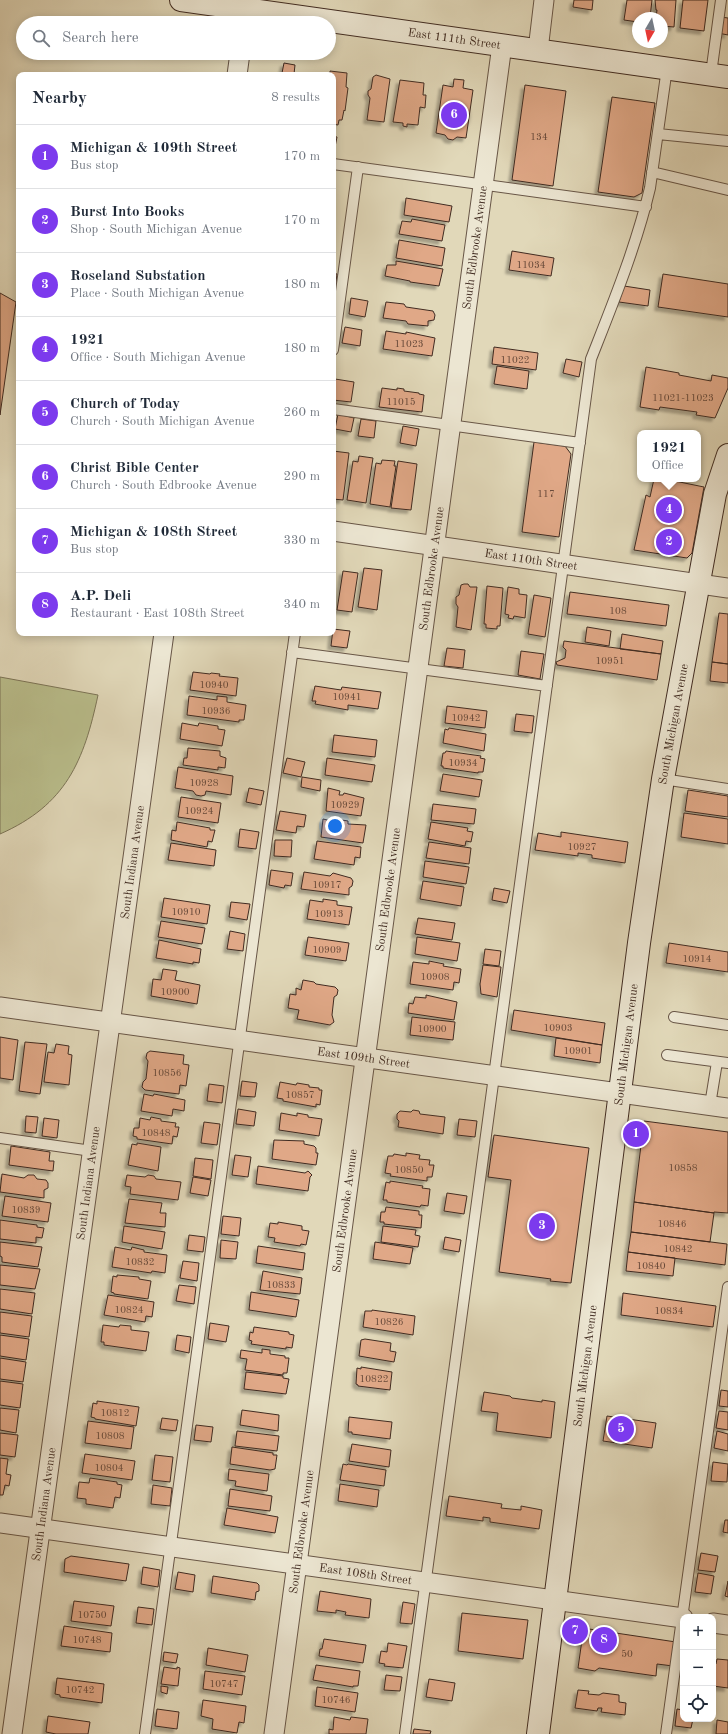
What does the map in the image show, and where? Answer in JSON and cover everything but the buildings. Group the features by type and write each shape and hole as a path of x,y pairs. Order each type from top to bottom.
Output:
{"main road":[{"name":"East 111th Street","path":"181,0 284,16"},
{"name":"East 111th Street","path":"336,23 719,75"},
{"name":"South Michigan Avenue","path":"538,1734 639,943 663,779 715,494 728,458"}],"street":[{"path":"538,50 544,0"},
{"name":"South Edbrooke Avenue","path":"274,1734 502,45"},
{"path":"238,72 239,60"},
{"name":"East 110th Street","path":"336,531 728,588"},
{"name":"South Indiana Avenue","path":"12,1734 164,636"},
{"name":"East 109th Street","path":"0,1007 719,1107"},
{"name":"East 108th Street","path":"0,1523 680,1618"},
{"path":"716,1623 728,1625"}],"lane":[{"path":"719,75 721,0"},
{"path":"405,1734 591,359 629,260 646,207 667,68"},
{"path":"658,134 728,141"},
{"path":"336,164 646,207"},
{"path":"336,328 358,167"},
{"path":"652,172 728,190"},
{"path":"336,409 580,443"},
{"path":"145,1734 295,636"},
{"path":"292,652 547,686"},
{"path":"663,779 728,789"},
{"path":"674,1017 728,1025"},
{"path":"667,1055 728,1063"},
{"path":"716,1062 719,1107"},
{"path":"0,1138 92,1151"},
{"path":"684,1614 728,1287"},
{"path":"666,1734 680,1638"}],"green space":[{"path":"0,677 98,695 86,740 78,760 68,778 56,795 41,809 23,822 0,834"}],"place":[{"name":"Christ Bible Center","path":"454,115"},
{"name":"1921","path":"669,510"},
{"name":"Burst Into Books","path":"669,542"},
{"name":"Michigan & 109th Street","path":"636,1134"},
{"name":"Roseland Substation","path":"542,1226"},
{"name":"Church of Today","path":"621,1429"},
{"name":"Michigan & 108th Street","path":"575,1631"},
{"name":"A.P. Deli","path":"604,1640"}]}
